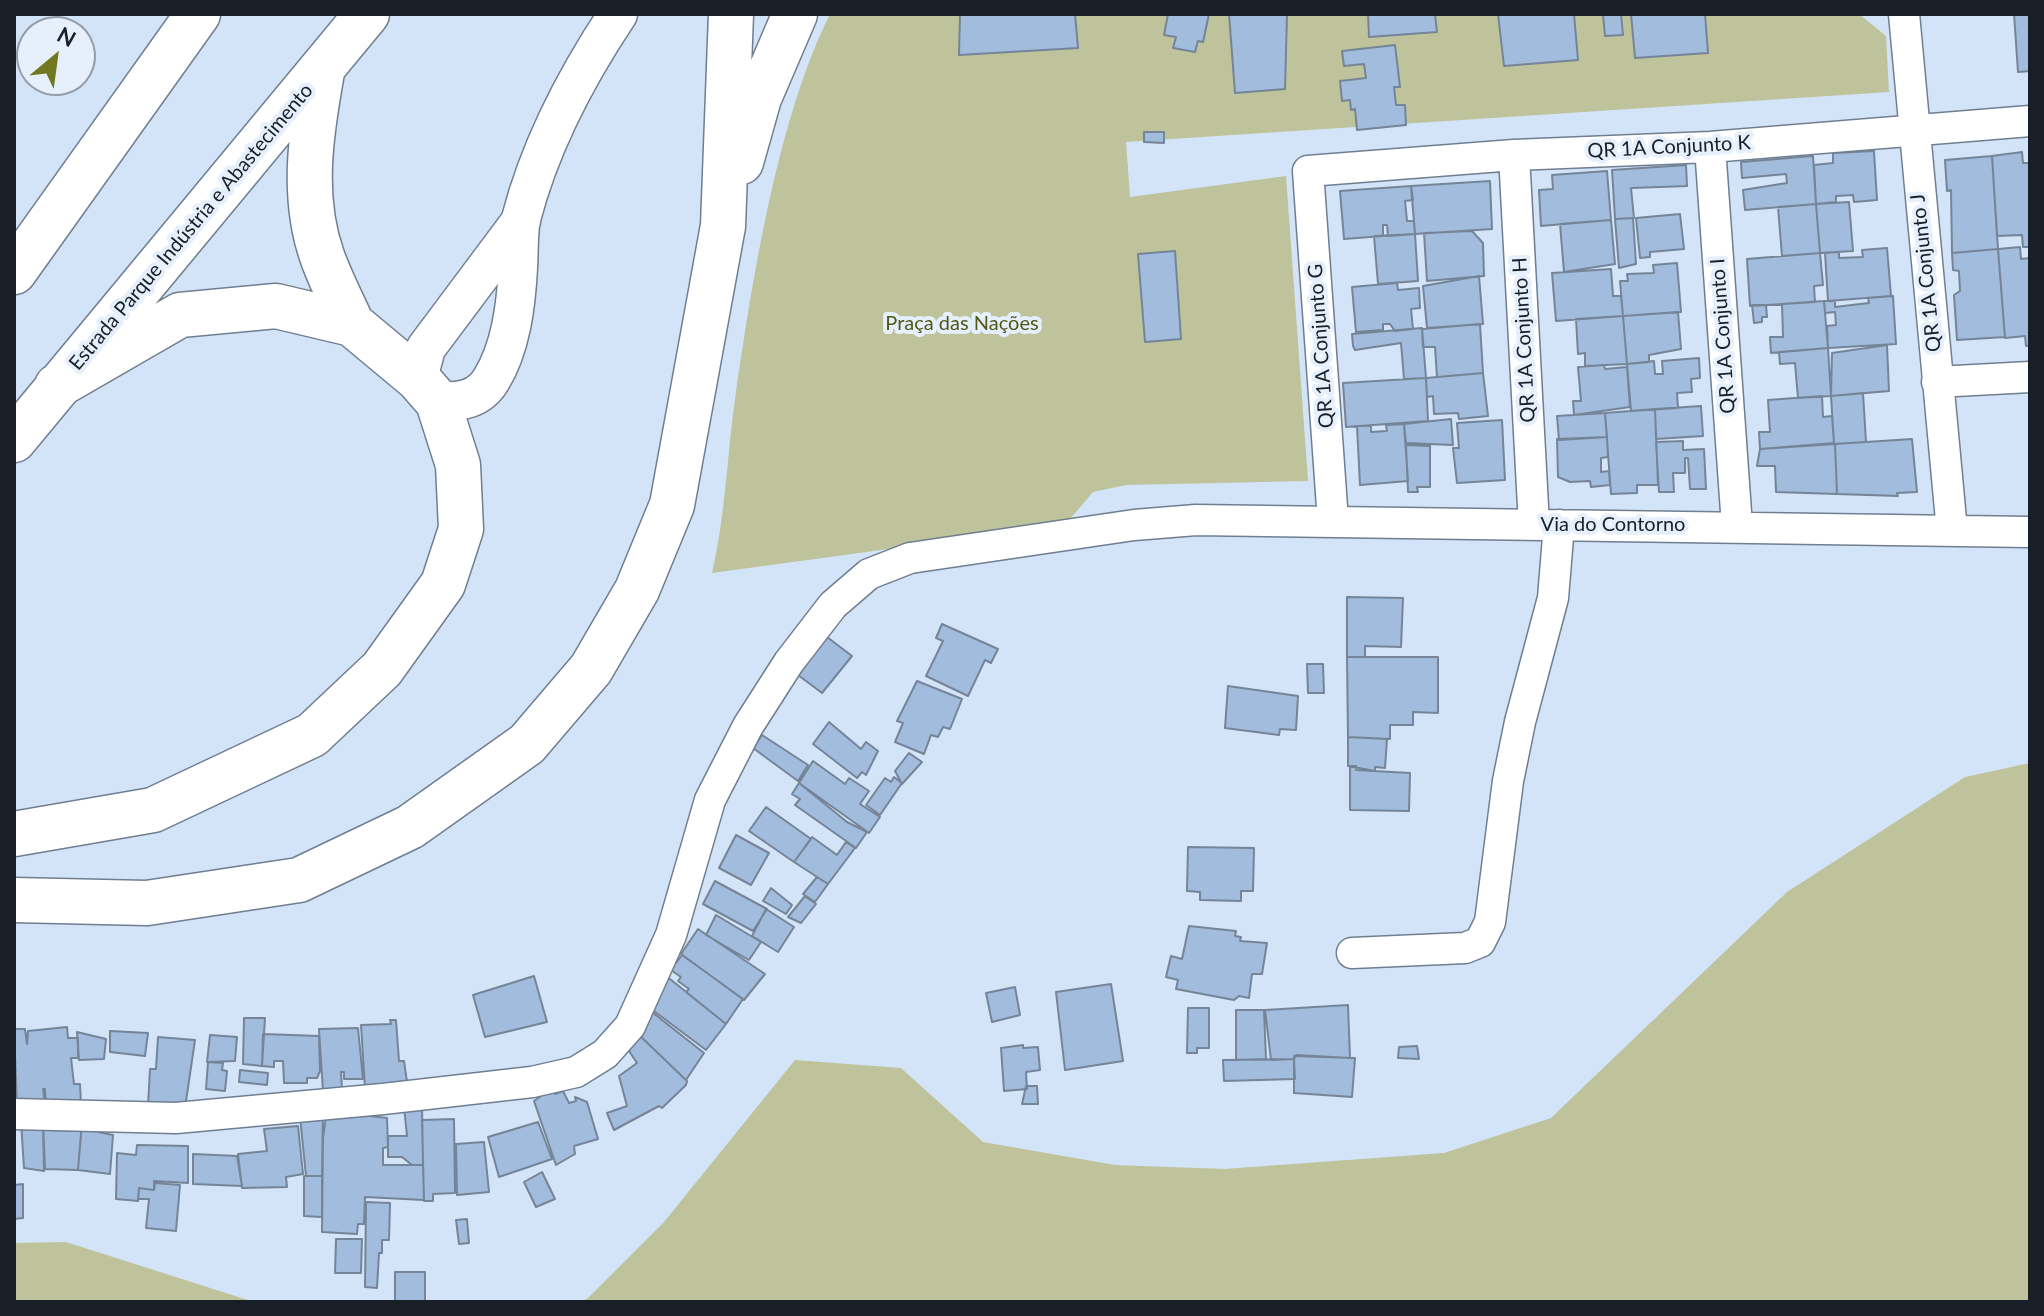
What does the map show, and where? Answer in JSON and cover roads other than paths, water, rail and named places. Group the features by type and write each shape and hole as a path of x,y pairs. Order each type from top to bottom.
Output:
{"highway":[{"path":"14,272 198,14"},
{"name":"Estrada Parque Indústria e Abastecimento","path":"14,440 367,14"},
{"path":"723,226 731,14"},
{"path":"14,900 147,903 299,880 410,827 527,744 591,669 637,590 672,505 723,226 759,98 795,14"},
{"path":"14,834 153,810 312,735 382,669 443,584 461,529 458,465 428,391 352,324 321,255 309,194 312,128 322,72"},
{"path":"57,386 180,315 276,306 352,324"}],"street":[{"path":"521,221 426,348 428,391 465,401 482,393 493,378 517,301 521,221 541,159 570,91 618,14"},
{"name":"QR 1A Conjunto J","path":"1904,14 1912,128 1952,531"},
{"name":"QR 1A Conjunto K","path":"1308,171 1514,155 1710,147 1912,128 2030,121"},
{"name":"QR 1A Conjunto I","path":"1710,147 1737,526"},
{"name":"QR 1A Conjunto H","path":"1352,953 1452,950 1480,942 1490,922 1499,838 1520,722 1553,598 1514,155"},
{"name":"QR 1A Conjunto G","path":"1308,171 1333,521"},
{"path":"1937,382 2030,377"},
{"name":"Via do Contorno","path":"14,1114 176,1118 532,1082 576,1072 605,1054 630,1026 671,935 710,800 748,726 789,662 833,605 869,574 910,558 1134,525 1196,520 2030,532"}],"park label":[{"name":"Praça das Nações","path":"962,324"}]}
